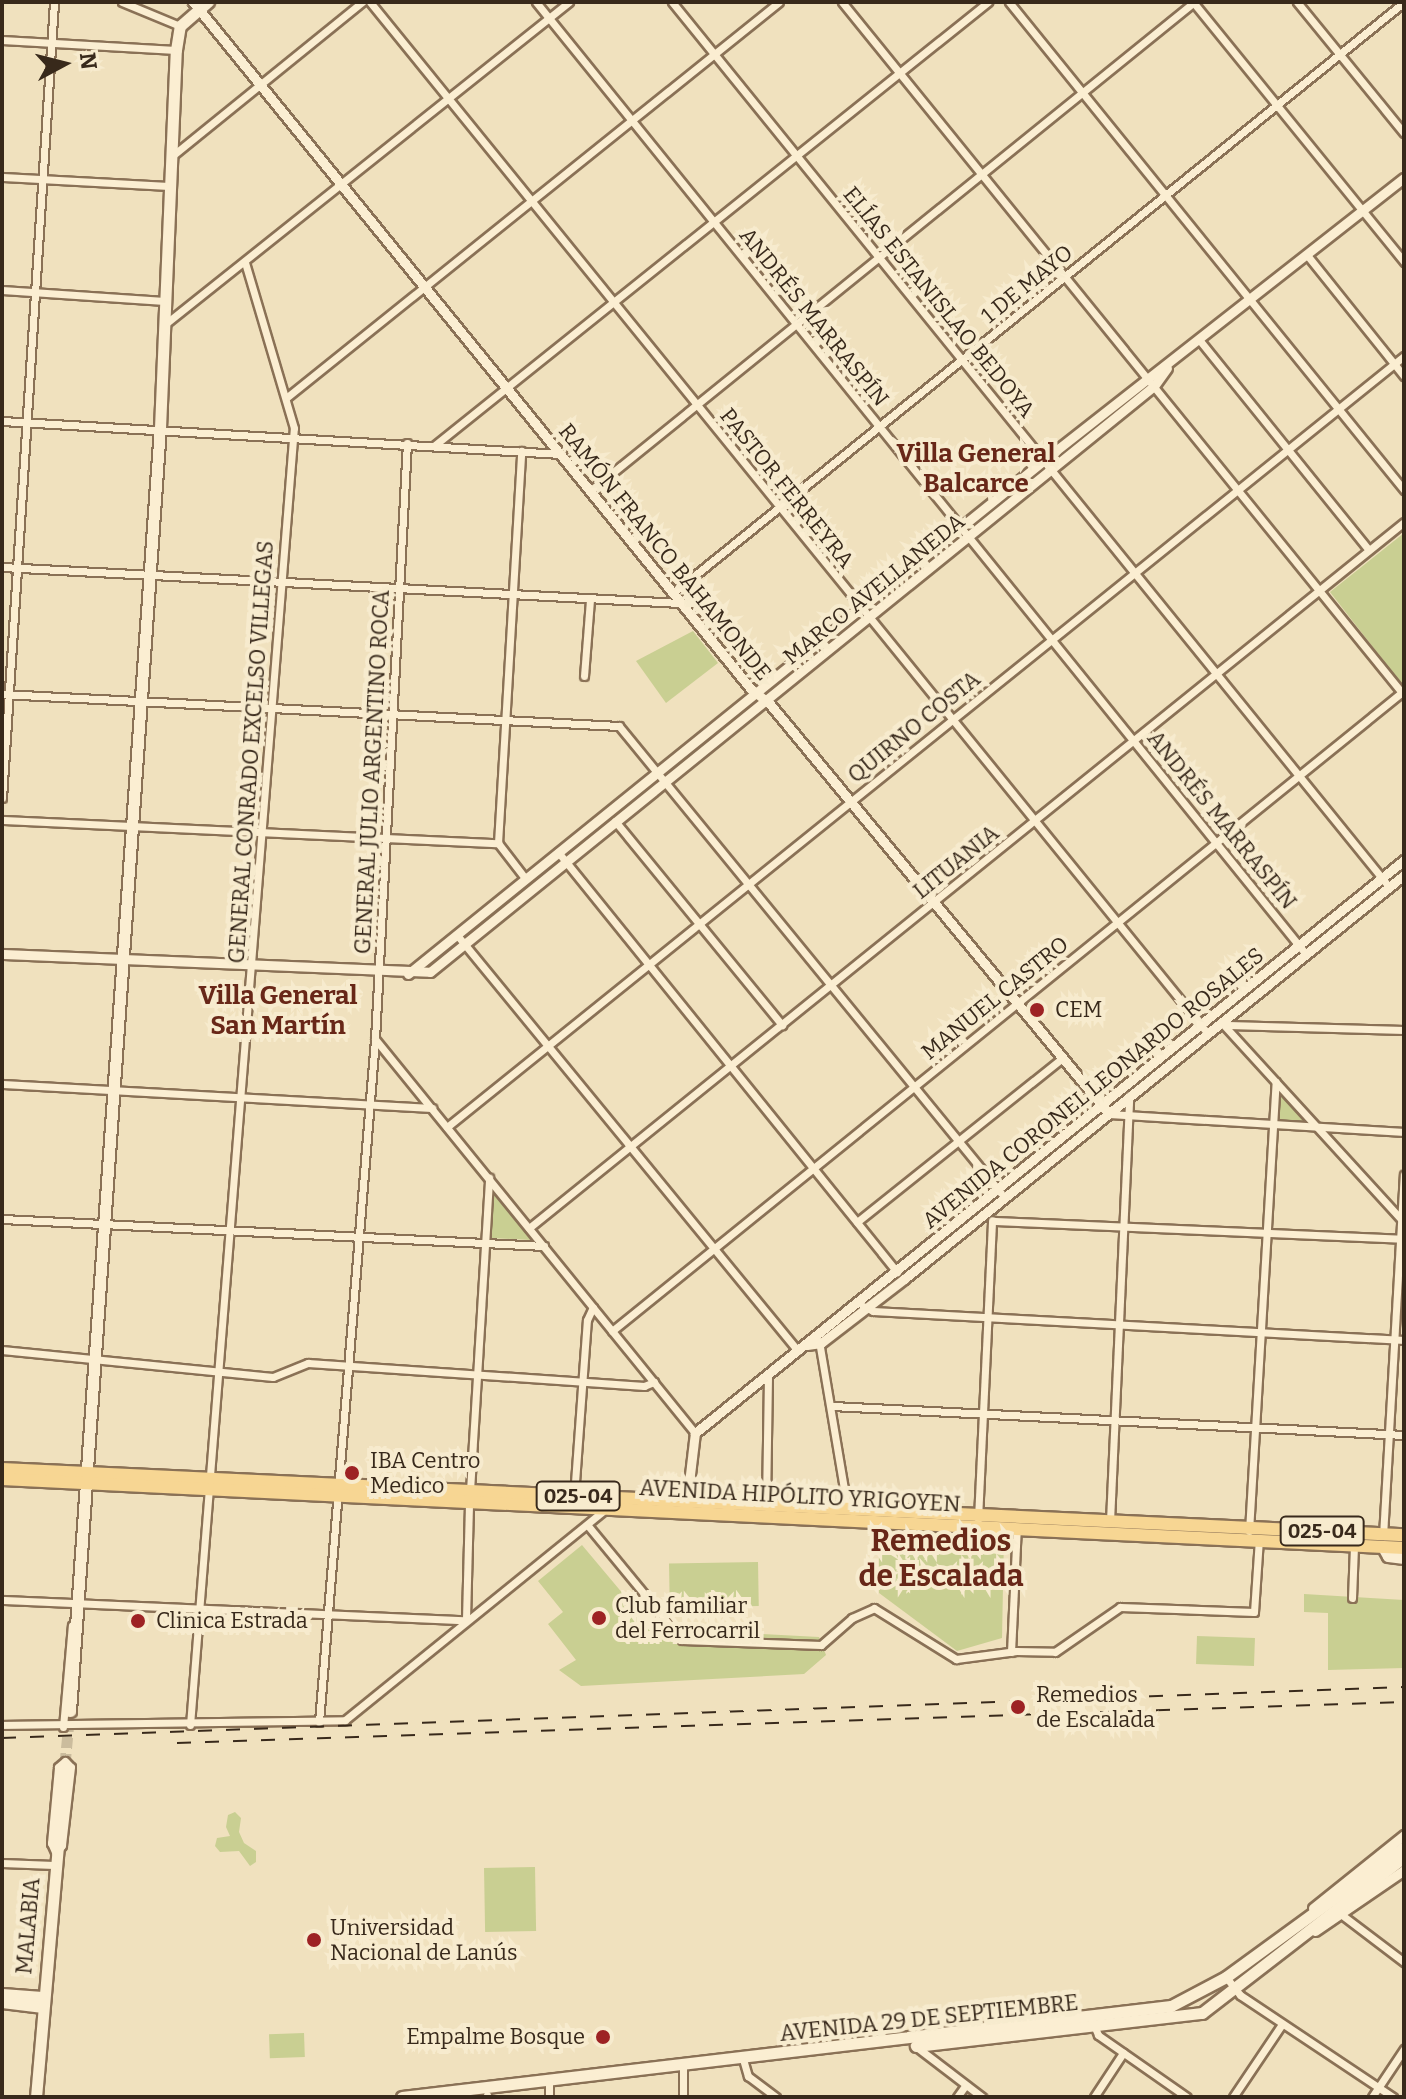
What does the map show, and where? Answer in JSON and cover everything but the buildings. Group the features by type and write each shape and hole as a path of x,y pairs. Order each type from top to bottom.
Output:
{"main road":[{"path":"70,1711 101,1224 160,428 176,50 180,26 200,4"},
{"name":"AVENIDA HIPÓLITO YRIGOYEN","path":"2,1469 84,1478"},
{"name":"AVENIDA HIPÓLITO YRIGOYEN","path":"2,1479 84,1478 209,1483 469,1496 607,1508 766,1504 847,1507 978,1519 1017,1527 1109,1526"},
{"name":"AVENIDA HIPÓLITO YRIGOYEN","path":"469,1496 574,1496 686,1506 1383,1541 1404,1548"},
{"name":"AVENIDA HIPÓLITO YRIGOYEN","path":"1254,1534 1354,1546 1404,1535"},
{"path":"1383,1541 1388,1556 1404,1558"},
{"name":"MALABIA","path":"37,2094 41,2002 65,1764"},
{"path":"1309,1935 1346,1896 1404,1847"},
{"path":"1287,1931 1404,1857"},
{"name":"AVENIDA 29 DE SEPTIEMBRE","path":"1093,2023 1179,2005 1226,1977 1287,1931"},
{"name":"AVENIDA 29 DE SEPTIEMBRE","path":"467,2097 744,2062 1202,2013 1309,1935"},
{"path":"2,1994 41,2002"},
{"path":"2,2002 41,2002"},
{"name":"AVENIDA 29 DE SEPTIEMBRE","path":"402,2097 549,2089"}],"street":[{"path":"2,798 5,694 54,2"},
{"path":"122,2 180,26"},
{"path":"171,157 259,82 362,2"},
{"name":"PASTOR FERREYRA","path":"370,2 1208,1034"},
{"name":"ANDRÉS MARRASPÍN","path":"536,2 1305,953"},
{"path":"164,325 450,101 569,2"},
{"name":"ELÍAS ESTANISLAO BEDOYA","path":"672,2 1389,886"},
{"path":"286,398 779,2"},
{"path":"842,2 1403,694"},
{"path":"435,445 988,2"},
{"path":"1009,2 1404,490"},
{"path":"590,491 1194,2 1404,262"},
{"path":"1297,2 1404,133"},
{"name":"1 DE MAYO","path":"673,593 1403,3"},
{"name":"RAMÓN FRANCO BAHAMONDE","path":"200,4 259,82 344,183 680,603 849,802 1060,1060 1109,1114"},
{"path":"2,40 176,50"},
{"path":"2,177 170,186"},
{"name":"MARCO AVELLANEDA","path":"760,696 868,617 969,536 1053,468 1167,368 1404,178"},
{"path":"1307,255 1404,376"},
{"name":"GENERAL CONRADO EXCELSO VILLEGAS","path":"190,1725 265,832 280,582 294,436 286,398 245,263"},
{"path":"2,290 165,301"},
{"path":"1201,342 1369,550"},
{"name":"QUIRNO COSTA","path":"447,1127 1404,356"},
{"name":"MARCO AVELLANEDA","path":"408,974 525,878 662,775 760,696 861,608 1044,460 1150,382"},
{"path":"2,421 560,454"},
{"name":"GENERAL JULIO ARGENTINO ROCA","path":"319,1722 335,1490 380,972 407,443"},
{"path":"521,451 498,843 525,878"},
{"name":"LITUANIA","path":"529,1228 1404,522"},
{"path":"2,567 680,603"},
{"path":"584,676 590,599"},
{"path":"5,694 612,724 625,731 662,775 1005,1197"},
{"name":"MANUEL CASTRO","path":"612,1331 1403,694"},
{"name":"MARCO AVELLANEDA","path":"2,954 408,974 430,972 615,821 662,775"},
{"path":"2,820 498,843"},
{"path":"615,821 782,1025"},
{"path":"558,852 900,1275"},
{"name":"AVENIDA CORONEL LEONARDO ROSALES","path":"900,1275 982,1200 1404,860"},
{"name":"AVENIDA CORONEL LEONARDO ROSALES","path":"695,1433 802,1348 818,1340 989,1210 1208,1034 1225,1024 1305,953 1404,875"},
{"path":"457,935 713,1247 802,1348"},
{"path":"1213,1012 1403,1222"},
{"path":"1225,1024 1404,1030"},
{"path":"375,1039 695,1433 686,1506"},
{"path":"857,1222 1060,1060"},
{"path":"589,1527 682,1640 821,1645 852,1618 874,1608 956,1659 1011,1652 1055,1652 1120,1607 1254,1612 1255,1428 1276,1082"},
{"path":"2,1084 432,1108"},
{"path":"1109,1526 1130,1096 1123,1086"},
{"path":"1109,1114 1404,1132"},
{"path":"1383,1541 1400,1340 1404,1175"},
{"path":"466,1620 469,1496 489,1178"},
{"path":"978,1519 993,1221 982,1200"},
{"path":"2,1219 544,1246"},
{"path":"993,1221 1402,1239"},
{"path":"862,1305 1118,1326 1400,1340"},
{"path":"574,1496 587,1320 593,1307"},
{"path":"818,1340 832,1406 847,1507"},
{"path":"2,1350 78,1355 92,1362 282,1377 308,1363 582,1382 654,1382"},
{"path":"766,1504 768,1375"},
{"path":"832,1406 1404,1435"},
{"path":"2,1725 190,1725 350,1719 466,1620 589,1527 607,1508"},
{"path":"1011,1652 1017,1527"},
{"path":"1352,1598 1354,1546"},
{"path":"2,1600 76,1607 199,1605 466,1620"},
{"path":"74,1726 80,1634 76,1607"},
{"path":"63,1727 76,1607"},
{"name":"MALABIA","path":"65,1761 71,1767 62,1845 55,1859 51,1843 58,1767 65,1761"},
{"name":"AVENIDA 29 DE SEPTIEMBRE","path":"1287,1931 1404,1835"},
{"path":"2,1863 55,1859"},
{"name":"AVENIDA 29 DE SEPTIEMBRE","path":"1309,1935 1404,1870"},
{"path":"1342,1915 1404,1962"},
{"path":"1226,1977 1236,1990 1282,2024 1393,2097"},
{"path":"1093,2023 1123,2053 1187,2097"},
{"path":"1233,2097 1282,2024"},
{"path":"914,2043 982,2097"},
{"path":"1372,2097 1404,2049"},
{"path":"1094,2097 1123,2053"},
{"path":"744,2062 754,2083 776,2097"},
{"path":"683,2070 683,2097"},
{"path":"957,2097 965,2086"}],"green space":[{"path":"1404,533 1404,687 1330,592"},
{"path":"693,631 718,663 666,703 636,661"},
{"path":"1278,1092 1306,1122 1277,1120"},
{"path":"493,1191 532,1240 491,1238"},
{"path":"879,1531 1004,1536 1002,1638 957,1651 879,1593"},
{"name":"Club familiar del Ferrocarril","path":"582,1545 650,1626 657,1625 668,1637 683,1630 819,1637 826,1655 804,1674 581,1686 559,1670 576,1660 548,1624 563,1612 538,1581"},
{"path":"758,1562 759,1606 670,1608 669,1564"},
{"path":"1304,1594 1404,1600 1404,1668 1328,1670 1328,1613 1304,1612"},
{"path":"1197,1636 1255,1638 1254,1666 1196,1664"},
{"path":"235,1812 241,1818 239,1832 244,1843 256,1851 256,1862 250,1866 239,1851 220,1852 215,1846 217,1838 230,1836 226,1827 228,1815"},
{"path":"535,1867 536,1931 485,1932 484,1868"},
{"path":"304,2033 305,2057 270,2058 269,2034"}],"tunnel":[{"path":"65,1764 70,1711"}],"railway":[{"path":"2,1738 1404,1687"},
{"path":"177,1743 1404,1702"}],"place":[{"name":"CEM","path":"1037,1010"},
{"name":"IBA Centro Medico","path":"352,1473"},
{"name":"Club familiar del Ferrocarril","path":"599,1618"},
{"name":"Clinica Estrada","path":"138,1621"},
{"name":"Remedios de Escalada","path":"1018,1707"},
{"name":"Universidad Nacional de Lanús","path":"314,1940"},
{"name":"Empalme Bosque","path":"603,2037"}],"district":[{"name":"Villa General Balcarce","path":"976,469"},
{"name":"Villa General San Martín","path":"278,1011"},
{"name":"Remedios de Escalada","path":"941,1558"}]}
